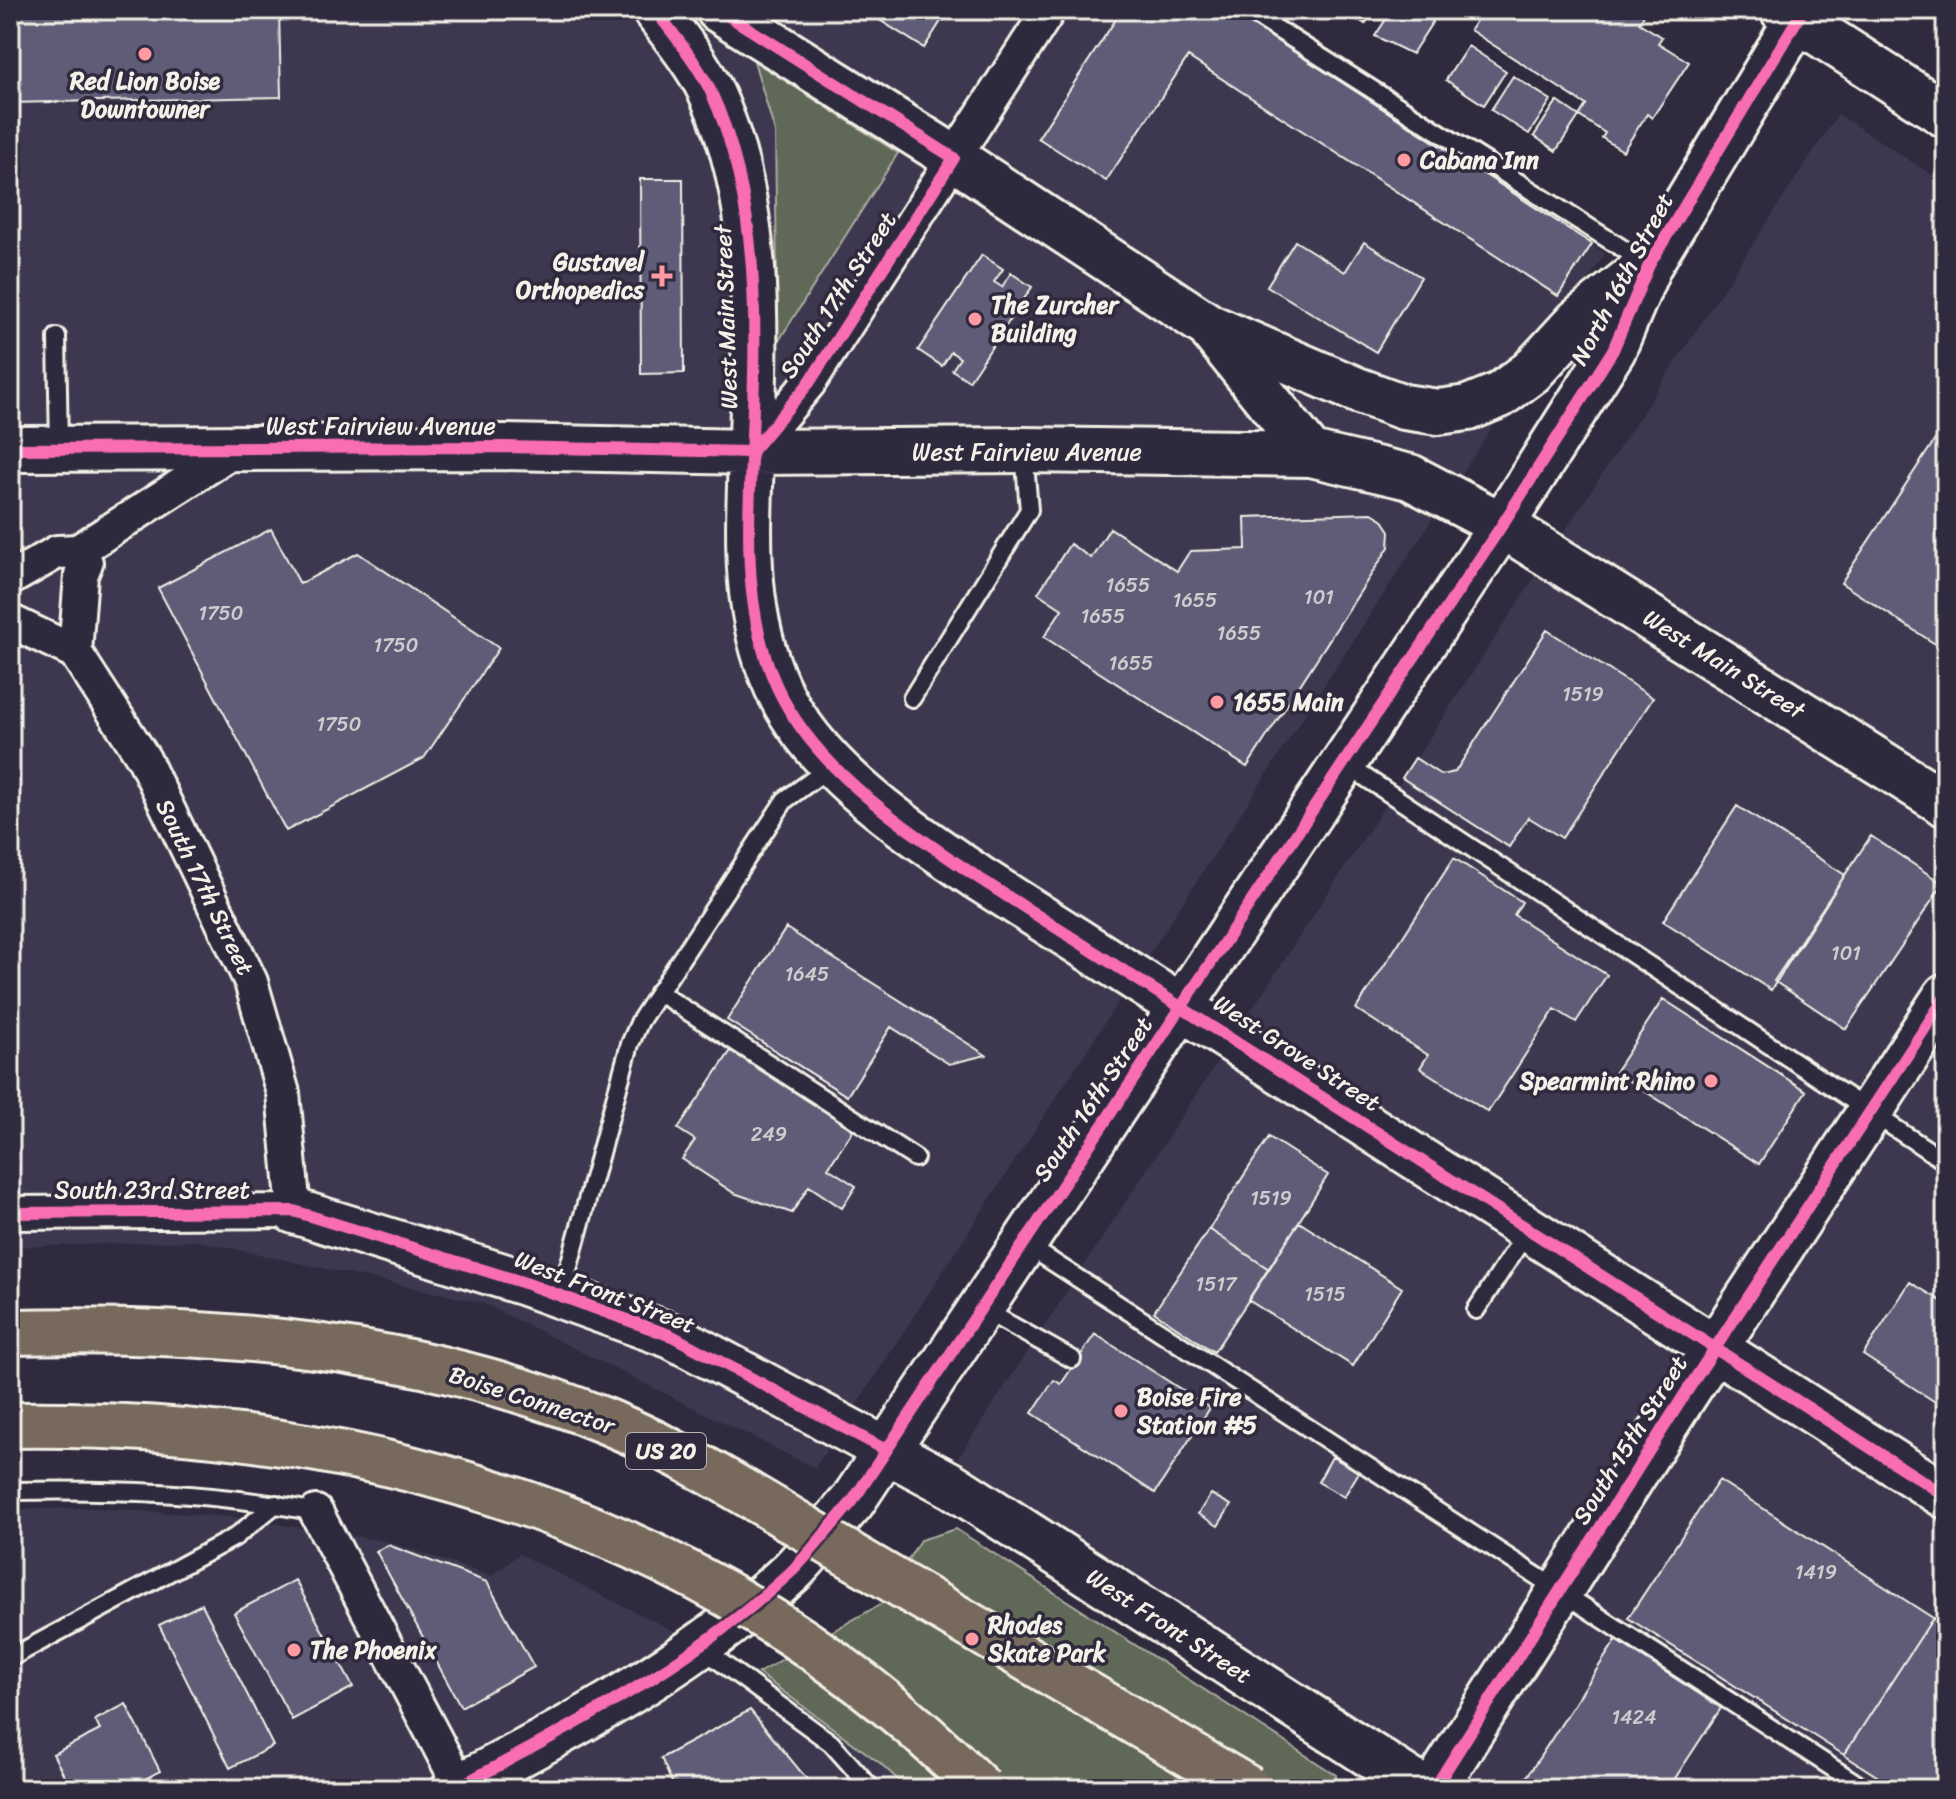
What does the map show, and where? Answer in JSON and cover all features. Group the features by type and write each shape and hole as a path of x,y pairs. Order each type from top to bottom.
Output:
{"highway":[{"name":"Boise Connector","path":"10,1332 224,1334 372,1353 505,1386 609,1423 704,1470 1249,1789"},
{"path":"10,1425 78,1424 219,1433 349,1452 477,1485 575,1521 677,1568 791,1634 883,1701 981,1789"}],"main road":[{"name":"West Main Street","path":"655,10 686,50 710,89 733,154 747,227 752,302 751,452"},
{"path":"719,10 954,158 1210,327 1404,407 1438,412 1468,408 1500,395 1531,372 1578,321 1649,265"},
{"path":"1794,13 1946,115"},
{"name":"North 16th Street","path":"1502,525 1613,350 1649,265 1794,13"},
{"path":"1210,327 1311,454"},
{"name":"West Fairview Avenue","path":"10,449 504,447 751,452 1024,450 1311,454 1410,477 1502,525"},
{"name":"West Grove Street","path":"751,452 748,540 753,615 777,688 814,745 916,836 1946,1496"},
{"name":"West Main Street","path":"1502,525 1946,804"},
{"name":"South 16th Street","path":"457,1787 546,1740 679,1662 792,1570 852,1502 1502,525"},
{"name":"South 15th Street","path":"1434,1789 1715,1348 1946,996"},
{"name":"West Front Street","path":"294,1211 561,1296 672,1336 953,1486 1423,1789"}],"street":[{"name":"South 17th Street","path":"751,452 809,383 1049,10"},
{"path":"10,579 57,552 78,551 237,449"},
{"path":"10,621 75,652 81,575 86,563 78,551"},
{"name":"South 17th Street","path":"75,652 144,759 251,982 283,1093 294,1211"},
{"name":"South 23rd Street","path":"10,1213 294,1211"},
{"path":"316,1512 457,1787"}],"lane":[{"path":"1247,10 1649,265"},
{"path":"57,337 59,449"},
{"path":"912,698 1029,510 1024,450"},
{"path":"1343,763 1946,1162"},
{"path":"561,1296 630,1044 658,992 785,800 835,764"},
{"path":"658,992 915,1158"},
{"path":"1476,1310 1529,1228"},
{"path":"1024,1243 1865,1789"},
{"path":"981,1308 1072,1359"},
{"path":"10,1491 93,1490 276,1504 316,1512"},
{"path":"10,1658 235,1537 276,1504"},
{"path":"699,1646 831,1743 872,1789"}],"shaded area":[{"path":"10,10 1228,10 1605,254 815,1468 483,1303 198,1241 10,1247"},
{"path":"1838,114 1946,184 1946,1789 1467,1789 1114,1563 958,1458"},
{"path":"93,1508 233,1517 385,1541 491,1576 519,1554 758,1673 880,1763 908,1789 10,1789 10,1509"}],"green space":[{"path":"754,61 898,153 778,342 775,132"},
{"name":"Rhodes Skate Park","path":"956,1529 1336,1775 1337,1789 908,1789 880,1763 758,1673 881,1604 920,1540"}],"building":[{"name":"Red Lion Boise Downtowner","path":"10,10 279,10 281,97 10,103"},
{"path":"948,10 924,48 867,12"},
{"name":"Cabana Inn","path":"1122,10 1230,10 1592,244 1558,296 1188,57 1106,181 1038,138"},
{"path":"1336,10 1374,10 1365,24 1349,13 1347,17"},
{"path":"1392,10 1416,10 1433,21 1412,54 1375,36"},
{"path":"1483,10 1636,10 1644,15 1639,23 1662,37 1658,43 1689,62 1652,118 1647,114 1623,151 1602,138 1605,133 1579,116 1586,105 1470,30"},
{"path":"1468,46 1506,71 1484,105 1446,80"},
{"path":"1513,76 1551,100 1529,134 1491,110"},
{"path":"1557,101 1579,116 1556,151 1534,136"},
{"name":"Gustavel Orthopedics","path":"640,179 683,179 684,373 641,374"},
{"path":"1295,241 1345,272 1364,242 1421,277 1376,352 1267,286"},
{"name":"The Zurcher Building","path":"982,255 1003,269 994,282 1002,287 1011,273 1032,287 969,381 952,370 960,358 951,352 942,366 918,350"},
{"path":"1946,423 1946,651 1841,583"},
{"name":"1655 Main","path":"1372,513 1382,519 1390,531 1389,547 1247,767 1044,637 1062,609 1038,593 1070,544 1091,558 1110,528 1177,571 1190,551 1246,549 1245,517"},
{"path":"271,529 300,584 358,553 499,648 424,758 286,831 158,588"},
{"path":"1547,630 1653,698 1562,838 1528,817 1509,847 1402,778 1415,758 1441,775 1455,772"},
{"path":"1737,806 1845,875 1771,990 1663,921"},
{"path":"1871,836 1943,884 1846,1029 1774,981"},
{"path":"1454,858 1522,902 1514,915 1607,975 1576,1022 1555,1009 1488,1112 1420,1068 1428,1055 1356,1009"},
{"path":"786,928 986,1055 949,1064 891,1027 847,1096 727,1020"},
{"name":"Spearmint Rhino","path":"1663,999 1806,1091 1759,1164 1615,1072"},
{"path":"732,1049 854,1129 828,1168 856,1186 842,1208 809,1186 792,1213 734,1193 682,1159 695,1140 678,1129"},
{"path":"1269,1137 1328,1175 1269,1269 1209,1229"},
{"path":"1299,1222 1402,1288 1353,1366 1248,1300"},
{"path":"1209,1229 1269,1269 1214,1352 1154,1312"},
{"path":"1910,1282 1946,1304 1946,1409 1863,1355"},
{"name":"Boise Fire Station #5","path":"1095,1334 1210,1408 1155,1493 1032,1413 1054,1380 1061,1384"},
{"path":"1332,1457 1359,1472 1344,1497 1318,1482"},
{"path":"1719,1480 1933,1618 1844,1755 1628,1618"},
{"path":"1211,1494 1231,1505 1218,1526 1198,1514"},
{"path":"388,1545 487,1582 534,1667 461,1707 376,1551"},
{"name":"The Phoenix","path":"295,1580 353,1687 292,1720 234,1613"},
{"path":"202,1604 273,1746 230,1768 159,1625"},
{"path":"1933,1618 1946,1627 1946,1789 1897,1789 1844,1755"},
{"path":"1616,1640 1721,1708 1668,1789 1519,1789"},
{"path":"126,1704 160,1771 132,1789 71,1789 53,1754 100,1730 95,1720"},
{"path":"750,1710 815,1789 675,1789 661,1758"}],"cycle path":[{"path":"655,10 710,90 727,133 739,178 748,225 754,320 749,518 753,604 766,660 777,687 814,745 864,795 977,877 1946,1496"},
{"path":"719,10 954,158 809,383 751,452"},
{"path":"454,1789 587,1717 714,1635 792,1571 852,1502 1502,525 1613,350 1649,265 1803,10"},
{"path":"10,449 504,447 751,452"},
{"path":"1434,1789 1685,1394 1946,996"},
{"path":"10,1213 294,1211 525,1283 672,1336 886,1450"}],"place":[{"name":"Red Lion Boise Downtowner","path":"145,54"},
{"name":"Cabana Inn","path":"1404,160"},
{"name":"Gustavel Orthopedics","path":"662,276"},
{"name":"The Zurcher Building","path":"975,319"},
{"name":"1655 Main","path":"1217,702"},
{"name":"Spearmint Rhino","path":"1711,1081"},
{"name":"Boise Fire Station #5","path":"1121,1411"},
{"name":"Rhodes Skate Park","path":"972,1639"},
{"name":"The Phoenix","path":"294,1650"}]}
